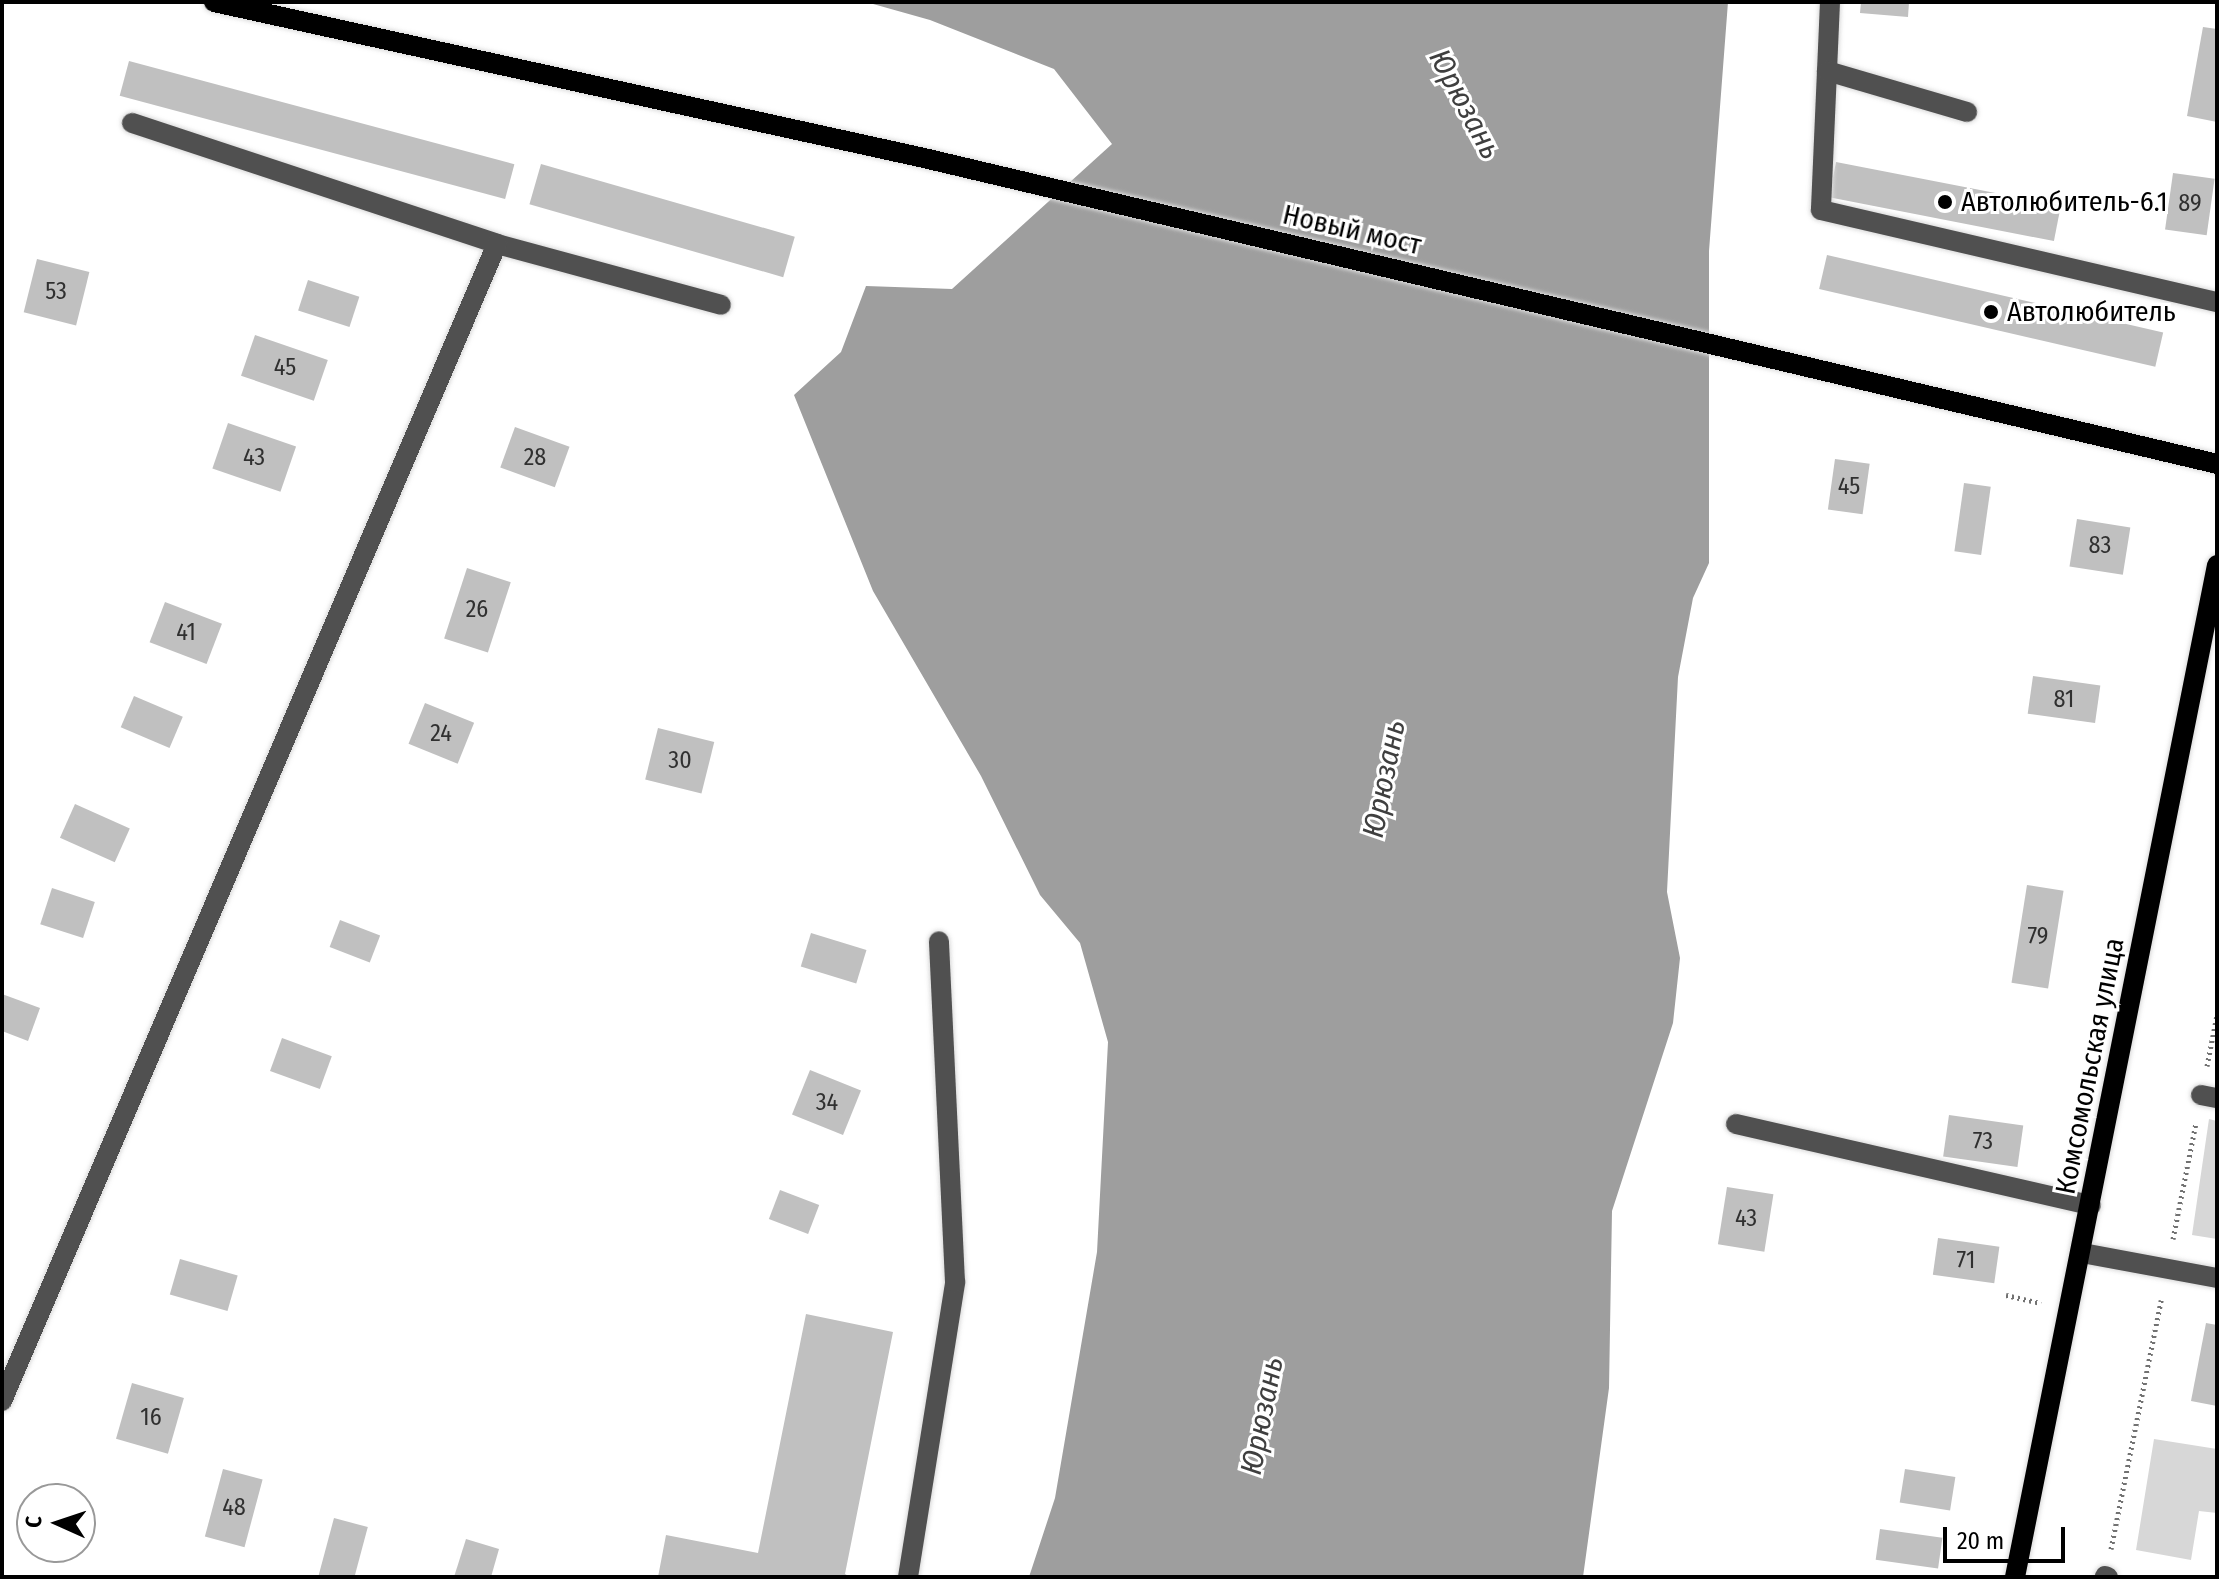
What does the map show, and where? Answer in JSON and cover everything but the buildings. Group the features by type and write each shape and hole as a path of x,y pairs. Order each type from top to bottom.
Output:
{"main road":[{"name":"Новый мост","path":"214,2 924,158 2217,464"},
{"name":"Комсомольская улица","path":"2015,1577 2217,565"}],"street":[{"path":"1830,2 1821,210 2217,302"},
{"path":"1827,71 1967,112"},
{"path":"132,123 497,244 721,305"},
{"path":"2,1401 497,244"},
{"path":"908,1577 955,1282 939,941"},
{"path":"1736,1124 2091,1205"},
{"path":"2082,1253 2217,1278"}],"shaded area":[{"path":"2209,1119 2217,1121 2217,1239 2192,1235"},
{"path":"2154,1439 2217,1449 2217,1513 2199,1511 2191,1560 2136,1550"}],"water":[{"name":"Юрюзань","path":"866,2 1728,2 1709,251 1709,563 1693,598 1678,677 1667,892 1680,958 1673,1023 1612,1211 1609,1388 1583,1577 1029,1577 1055,1498 1097,1252 1108,1042 1080,943 1040,895 981,776 873,591 794,395 841,352 866,286 952,289 1112,144 1054,69 930,20"}],"place":[{"name":"Автолюбитель-6.1","path":"1945,202"},
{"name":"Автолюбитель","path":"1991,312"}]}
